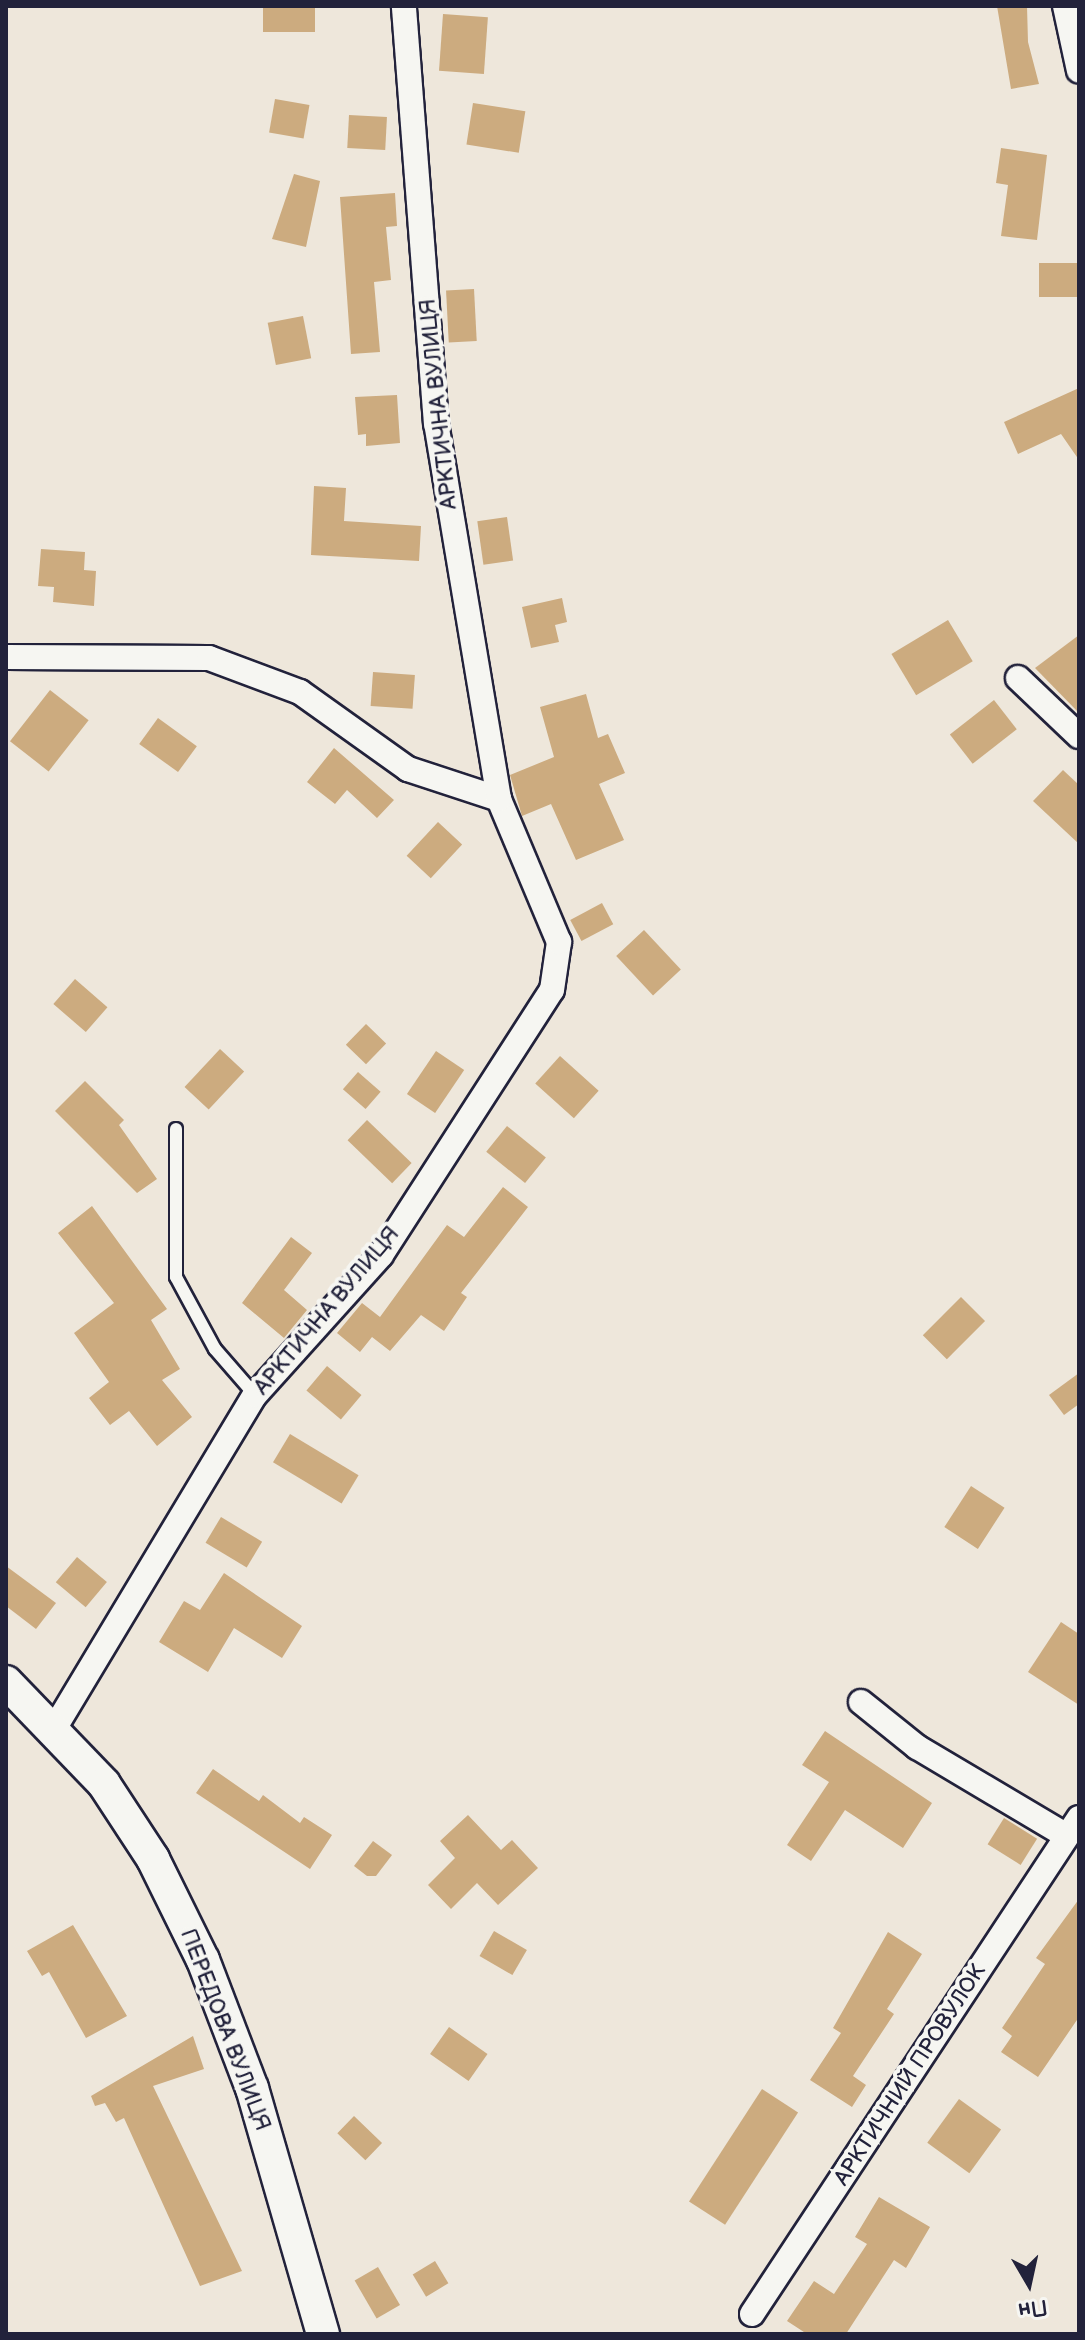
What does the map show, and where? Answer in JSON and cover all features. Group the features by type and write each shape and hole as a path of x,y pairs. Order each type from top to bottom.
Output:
{"street":[{"name":"АРКТИЧНА ВУЛИЦЯ","path":"54,1729 255,1395 381,1255 552,990 559,942 499,799 436,424 404,6"},
{"path":"1065,6 1079,71"},
{"path":"6,657 209,658 300,692 408,769 499,799"},
{"path":"1018,678 1079,736"},
{"name":"ПЕРЕДОВА ВУЛИЦЯ","path":"6,1682 104,1784 153,1859 203,1960 252,2088 323,2334"},
{"name":"АРКТИЧНИЙ ПРОВУЛОК","path":"752,2314 1073,1827 917,1747 861,1702"}],"lane":[{"path":"176,1129 176,1277 215,1349 255,1395"}],"building":[{"path":"263,6 315,6 315,32 263,32"},
{"path":"997,6 1027,6 1028,42 1039,84 1011,89"},
{"path":"443,14 488,17 484,74 439,71"},
{"path":"275,99 309,105 304,139 269,132"},
{"path":"473,103 525,111 519,153 466,144"},
{"path":"349,115 387,117 385,150 347,148"},
{"path":"1001,148 1047,155 1037,240 1001,236 1008,185 996,183"},
{"path":"294,174 320,181 306,247 272,239"},
{"path":"395,193 397,226 386,227 391,280 374,282 380,352 351,354 340,197"},
{"path":"1039,263 1079,263 1079,297 1039,297"},
{"path":"474,289 477,341 449,342 446,290"},
{"path":"303,316 311,358 276,365 268,323"},
{"path":"1079,388 1079,460 1061,434 1018,454 1004,422"},
{"path":"397,395 400,443 366,446 366,434 358,435 355,397"},
{"path":"314,486 346,488 344,521 421,526 419,561 311,555"},
{"path":"507,517 513,561 483,565 477,521"},
{"path":"41,549 85,552 84,570 96,571 94,606 53,602 54,587 38,586"},
{"path":"562,598 567,622 555,625 559,642 531,648 522,607"},
{"path":"948,620 973,661 916,695 891,654"},
{"path":"1079,635 1079,713 1035,668"},
{"path":"373,672 415,675 413,709 371,706"},
{"path":"50,690 89,720 49,771 10,741"},
{"path":"586,694 598,738 608,734 625,773 599,784 624,840 576,860 551,804 522,816 510,775 554,757 540,707"},
{"path":"994,700 1017,729 973,764 950,734"},
{"path":"158,718 197,746 178,772 139,744"},
{"path":"334,748 394,800 377,818 347,790 335,804 307,782"},
{"path":"1063,770 1079,785 1079,844 1033,801"},
{"path":"438,822 462,845 431,878 407,856"},
{"path":"602,903 613,924 581,941 570,920"},
{"path":"644,930 681,969 653,995 616,956"},
{"path":"75,979 107,1007 86,1032 53,1004"},
{"path":"366,1024 386,1043 366,1064 346,1045"},
{"path":"220,1049 244,1072 209,1110 185,1087"},
{"path":"436,1051 464,1070 435,1113 407,1094"},
{"path":"560,1056 599,1091 574,1118 535,1083"},
{"path":"358,1072 381,1092 366,1109 343,1089"},
{"path":"85,1081 124,1120 119,1125 157,1179 137,1193 55,1111"},
{"path":"367,1120 412,1163 392,1183 348,1140"},
{"path":"507,1126 546,1157 525,1183 486,1152"},
{"path":"503,1187 528,1207 461,1293 467,1297 444,1331 421,1315 390,1351 372,1337 360,1352 337,1333 362,1303 380,1317 447,1225 464,1237"},
{"path":"92,1206 167,1309 151,1320 180,1369 162,1380 192,1417 157,1446 129,1411 110,1425 89,1398 109,1382 74,1333 114,1303 58,1233"},
{"path":"291,1237 312,1253 284,1290 307,1310 284,1338 242,1303"},
{"path":"961,1297 985,1321 947,1359 923,1335"},
{"path":"327,1366 361,1395 341,1419 306,1391"},
{"path":"1079,1373 1079,1404 1064,1415 1049,1395"},
{"path":"290,1434 359,1475 342,1503 273,1462"},
{"path":"971,1486 1005,1508 978,1549 944,1527"},
{"path":"221,1517 262,1542 247,1567 206,1543"},
{"path":"77,1557 107,1582 86,1607 56,1582"},
{"path":"6,1566 56,1603 36,1629 6,1606"},
{"path":"224,1573 302,1626 282,1658 234,1628 208,1672 159,1642 184,1601 200,1610"},
{"path":"1061,1622 1079,1634 1079,1705 1028,1672"},
{"path":"825,1731 932,1803 903,1848 845,1810 811,1861 787,1845 829,1782 802,1765"},
{"path":"213,1769 259,1801 263,1795 300,1823 304,1817 332,1835 310,1869 196,1793"},
{"path":"468,1815 501,1850 512,1840 538,1868 498,1905 477,1883 451,1909 428,1885 455,1858 440,1841"},
{"path":"1004,1818 1037,1839 1021,1865 988,1844"},
{"path":"373,1841 392,1855 376,1876 367,1876 354,1866"},
{"path":"1079,1899 1079,2017 1038,2077 1001,2052 1012,2036 1002,2028 1045,1964 1036,1958"},
{"path":"73,1925 127,2016 86,2038 49,1972 42,1976 27,1951"},
{"path":"494,1931 527,1950 512,1975 480,1956"},
{"path":"888,1932 922,1954 887,2009 894,2014 853,2076 866,2085 852,2107 810,2080 841,2033 833,2028"},
{"path":"449,2027 488,2054 469,2081 430,2054"},
{"path":"193,2036 204,2069 153,2086 242,2271 200,2286 124,2118 116,2122 105,2103 95,2106 91,2096"},
{"path":"762,2089 798,2112 725,2225 689,2201"},
{"path":"959,2099 1001,2130 969,2173 927,2143"},
{"path":"354,2116 382,2143 365,2160 337,2133"},
{"path":"879,2197 930,2227 906,2268 894,2260 846,2334 807,2334 787,2321 814,2281 834,2294 867,2244 855,2237"},
{"path":"435,2261 448,2283 426,2297 413,2274"},
{"path":"378,2267 400,2305 377,2319 355,2280"}]}
